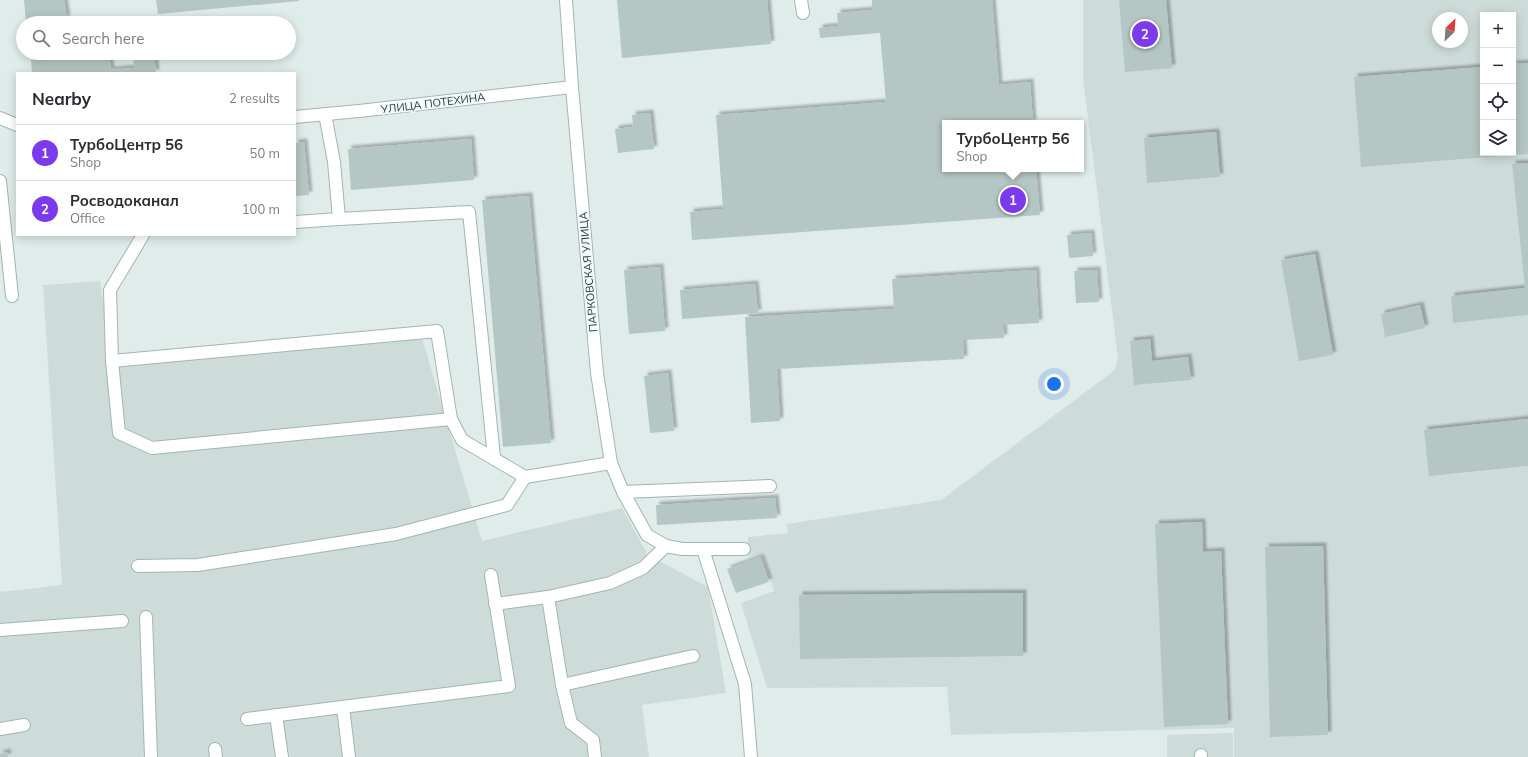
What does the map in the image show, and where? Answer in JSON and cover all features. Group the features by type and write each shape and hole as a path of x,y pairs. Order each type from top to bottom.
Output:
{"street":[{"name":"ПАРКОВСКАЯ УЛИЦА","path":"566,0 572,87 597,373 610,463 623,492 647,536 666,546"},
{"path":"801,0 803,13"},
{"name":"УЛИЦА ПОТЕХИНА","path":"296,117 572,87"},
{"path":"325,114 334,162 339,219"},
{"path":"0,118 16,124"},
{"path":"0,181 12,296"},
{"path":"296,222 469,212 494,457"},
{"path":"141,236 110,290 112,361 119,433 152,448 451,418"},
{"path":"112,361 437,330 451,418 462,440 478,450 494,457 525,477 610,463"},
{"path":"138,566 198,565 396,534 507,505 525,477"},
{"path":"623,492 770,486"},
{"path":"495,604 548,597 610,583 644,568 666,546 703,549 744,549"},
{"path":"703,549 745,684 751,757"},
{"path":"247,719 509,686 491,575"},
{"path":"548,597 562,685 571,723 593,740 596,757"},
{"path":"146,617 151,757"},
{"path":"0,630 122,621"},
{"path":"562,685 693,656"},
{"path":"343,707 350,757"},
{"path":"276,715 282,757"},
{"path":"0,729 24,725"}],"shaded area":[{"path":"1083,0 1528,0 1528,757 1234,757 1234,728 951,735 947,687 767,688 741,603 774,591 763,554 748,557 748,537 788,533 787,524 941,500 1115,370 1118,359 1083,79"},
{"path":"100,281 112,362 422,338 482,541 622,508 648,555 708,587 726,693 642,705 649,757 0,757 0,592 62,585 43,285"},
{"path":"1233,733 1233,757 1167,757 1167,735"}],"building":[{"path":"24,0 64,0 67,16 25,16"},
{"path":"156,0 299,0 299,1 158,14"},
{"path":"617,0 767,0 771,44 622,58"},
{"path":"872,0 992,0 999,85 1030,82 1033,120 942,120 942,172 1036,172 1040,215 692,240 690,212 723,209 716,115 886,102 880,33 820,38 819,28 838,26 837,13 872,10"},
{"path":"1119,0 1166,0 1172,68 1125,72"},
{"path":"31,60 110,60 111,70 134,68 133,60 155,60 156,72 32,72"},
{"path":"1528,63 1528,154 1516,155 1516,84 1516,64"},
{"path":"1480,67 1480,156 1502,156 1361,167 1354,77"},
{"path":"650,113 654,149 618,153 615,129 633,127 632,115"},
{"path":"1216,132 1220,177 1147,183 1144,138"},
{"path":"471,139 474,180 351,190 348,149"},
{"path":"304,142 309,195 296,196 296,143"},
{"path":"1528,163 1528,315 1453,323 1451,296 1525,288 1512,164"},
{"path":"529,196 551,443 503,447 482,200"},
{"path":"1091,233 1093,256 1069,258 1067,235"},
{"path":"1315,254 1333,355 1299,361 1281,260"},
{"path":"660,267 665,331 629,334 624,270"},
{"path":"1036,270 1039,323 1003,325 1004,338 963,340 964,359 777,369 780,421 751,423 745,317 894,309 892,279"},
{"path":"1097,270 1099,302 1076,303 1074,271"},
{"path":"755,284 758,313 682,319 680,290"},
{"path":"1420,305 1425,328 1385,337 1381,314"},
{"path":"1150,339 1152,361 1188,357 1191,380 1134,385 1130,341"},
{"path":"668,373 674,431 650,433 644,376"},
{"path":"1528,419 1528,466 1429,476 1424,430"},
{"path":"775,498 777,518 657,525 656,505"},
{"path":"1202,522 1203,552 1221,551 1228,724 1164,727 1155,524"},
{"path":"1323,546 1328,735 1270,737 1265,547"},
{"path":"760,557 769,582 736,593 727,569"},
{"path":"1023,593 1023,656 800,659 799,595"},
{"path":"7,752 8,757 0,757 0,754"}],"place":[{"name":"Росводоканал","path":"1145,34"},
{"name":"ТурбоЦентр 56","path":"1013,200"}]}
